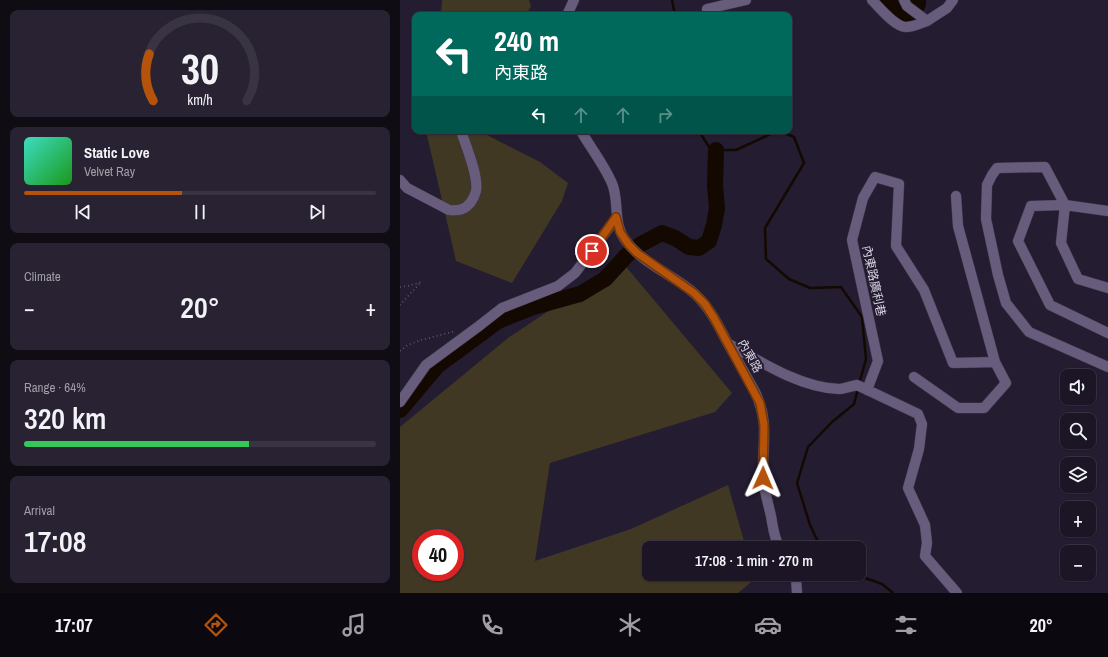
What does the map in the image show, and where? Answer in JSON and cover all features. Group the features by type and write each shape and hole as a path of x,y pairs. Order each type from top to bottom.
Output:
{"street":[{"path":"568,12 574,0"},
{"path":"708,12 707,9 746,0"},
{"path":"872,0 895,23 906,27 927,21 946,8 953,0"},
{"path":"907,2 927,21"},
{"path":"400,180 407,188 449,210 456,211 467,207 474,198 476,186 475,176 462,134"},
{"name":"內東路","path":"583,134 612,185 616,197 616,217 620,232 637,253 694,293 705,304 755,392 763,415 763,478 776,541"},
{"path":"1108,288 1078,279 1061,243 1065,206 1044,167 997,168 986,186 986,219 998,275 1006,303 1029,332 1108,367"},
{"name":"內東路廣利巷","path":"867,390 878,361 852,240 863,198 875,177 899,184 896,246 924,290 952,364 995,362"},
{"path":"914,377 958,408 984,408 1006,382 995,362 958,226 956,196"},
{"path":"1108,211 1065,206 1031,206 1018,240 1050,305 1108,333"},
{"path":"400,402 426,365 502,308 558,286 575,273 616,217"},
{"path":"728,343 770,367 816,386 840,389 856,385 918,414 922,424 919,449 908,488 925,525 927,543 925,556 957,593"},
{"path":"796,581 797,593"}],"path":[{"path":"400,286 408,286 420,282 400,305"},
{"path":"400,351 408,345 434,335 447,334 460,329 469,333"}],"shaded area":[{"path":"442,0 529,0 531,6 528,12 441,12"},
{"path":"427,134 485,134 540,162 568,183 562,201 512,283 456,261"},
{"path":"622,262 732,393 715,412 550,463 535,561 631,529 728,485 744,541 642,541 642,581 753,581 738,593 400,593 400,427 508,338"}],"waterway":[{"path":"672,0 674,12"},
{"path":"887,0 897,11 911,16 918,4 918,0"},
{"path":"701,134 709,147 716,150 736,150 771,134"},
{"path":"786,134 794,137 804,163 765,228 766,259 789,279 810,288 841,287 862,317 866,359 859,384"},
{"path":"400,410 437,366 498,321 533,307 580,294 605,279 627,255 641,244 662,233 675,238 689,247 699,248 709,241 717,208 715,185 716,150"},
{"path":"818,541 810,525 797,483 808,447 832,422 854,404 858,389"},
{"path":"866,578 882,584 893,593"}],"route":[{"path":"592,251 616,217 620,232 637,253 694,293 705,304 721,330 760,403 764,425 763,478"}]}
